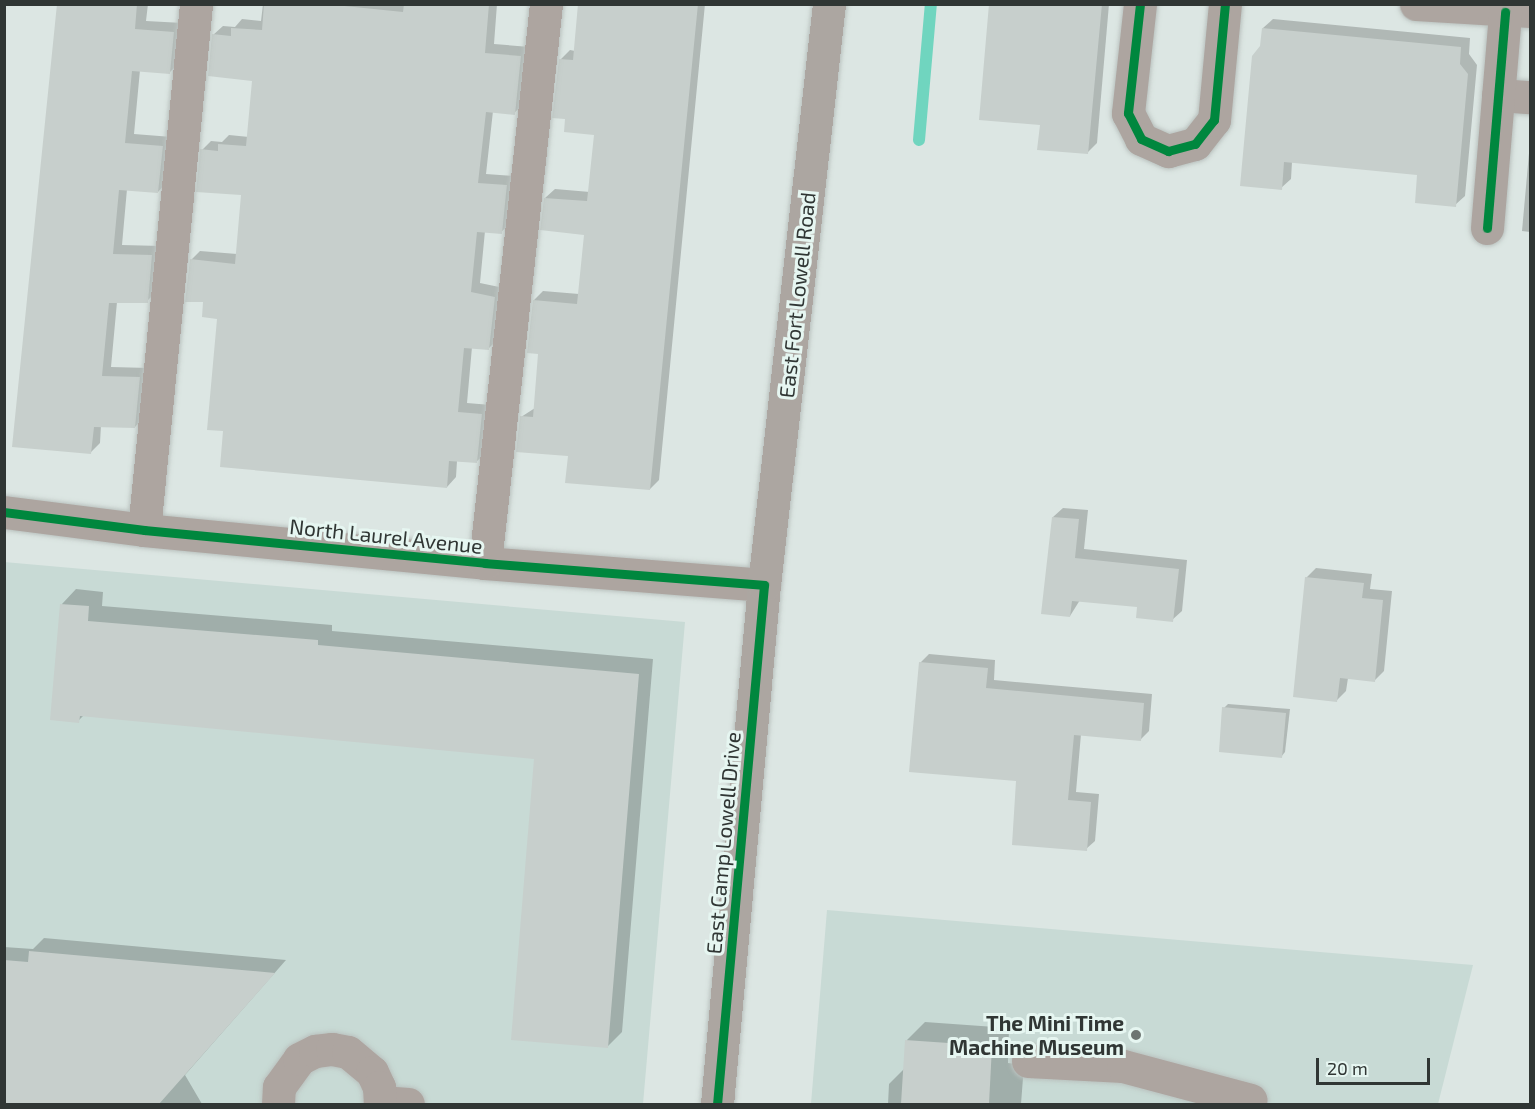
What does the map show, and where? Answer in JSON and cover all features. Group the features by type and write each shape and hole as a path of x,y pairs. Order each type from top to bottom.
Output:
{"main road":[{"name":"East Fort Lowell Road","path":"764,585 829,4"},
{"name":"East Camp Lowell Drive","path":"717,1104 764,585"}],"street":[{"path":"144,530 196,4"},
{"path":"485,563 546,4"},
{"path":"1140,4 1128,113 1141,139 1168,151 1196,144 1214,120 1225,4"},
{"path":"1416,4 1518,12 1498,95 1487,228"},
{"path":"1498,95 1530,98"},
{"name":"North Laurel Avenue","path":"4,512 144,530 485,563 764,585"},
{"path":"278,1104 279,1087 299,1059 315,1051 332,1049 362,1060 390,1104"},
{"path":"1028,1061 1123,1066 1251,1100"}],"shaded area":[{"path":"4,562 685,622 643,1104 5,1104"},
{"name":"The Mini Time Machine Museum","path":"827,910 1473,965 1438,1104 811,1104"}],"building":[{"path":"57,4 137,4 135,29 174,32 170,74 132,71 125,143 163,146 158,193 119,190 113,254 152,255 148,303 109,303 102,376 140,377 135,428 94,427 91,454 12,447"},
{"path":"264,4 325,4 403,12 404,4 489,4 485,53 521,56 515,115 486,112 478,183 507,185 502,234 477,232 471,292 495,297 489,350 464,348 458,412 482,414 477,463 449,461 447,488 220,467 223,431 207,430 217,319 202,317 203,302 185,302 190,259 235,264 241,195 196,192 200,149 218,151 218,144 246,146 252,81 208,76 212,34 231,36 231,28 262,30"},
{"path":"578,4 698,4 650,490 565,483 568,456 516,452 520,416 533,417 538,354 527,353 533,300 577,304 584,235 540,230 544,198 587,201 594,135 564,132 565,119 552,118 559,59 573,60"},
{"path":"989,4 1102,4 1088,154 1037,150 1040,125 979,120"},
{"path":"1262,28 1461,47 1460,64 1468,74 1456,207 1415,203 1417,175 1284,162 1282,190 1240,186 1252,56 1260,46"},
{"path":"1052,517 1079,519 1075,558 1179,569 1173,622 1136,618 1137,607 1072,601 1070,617 1041,614"},
{"path":"1305,577 1364,583 1362,598 1383,600 1375,682 1340,678 1337,702 1293,697"},
{"path":"60,604 89,606 88,621 318,640 318,645 639,674 608,1048 511,1040 534,759 80,716 79,723 50,720"},
{"path":"919,662 988,668 986,688 1144,703 1141,741 1074,735 1068,800 1091,802 1087,851 1012,845 1016,781 909,772"},
{"path":"1222,707 1286,713 1282,758 1219,752"},
{"path":"29,951 275,973 159,1104 4,1104 4,960 28,962"},
{"path":"905,1040 992,1046 989,1104 901,1104"}],"waterway":[{"path":"919,140 931,4"}],"cycle path":[{"path":"1140,4 1128,113 1141,139 1168,151 1195,144 1214,120 1225,4"},
{"path":"1487,228 1505,12"},
{"path":"4,512 144,530 485,563 764,585 717,1104"}],"place":[{"name":"The Mini Time Machine Museum","path":"1136,1035"}]}
